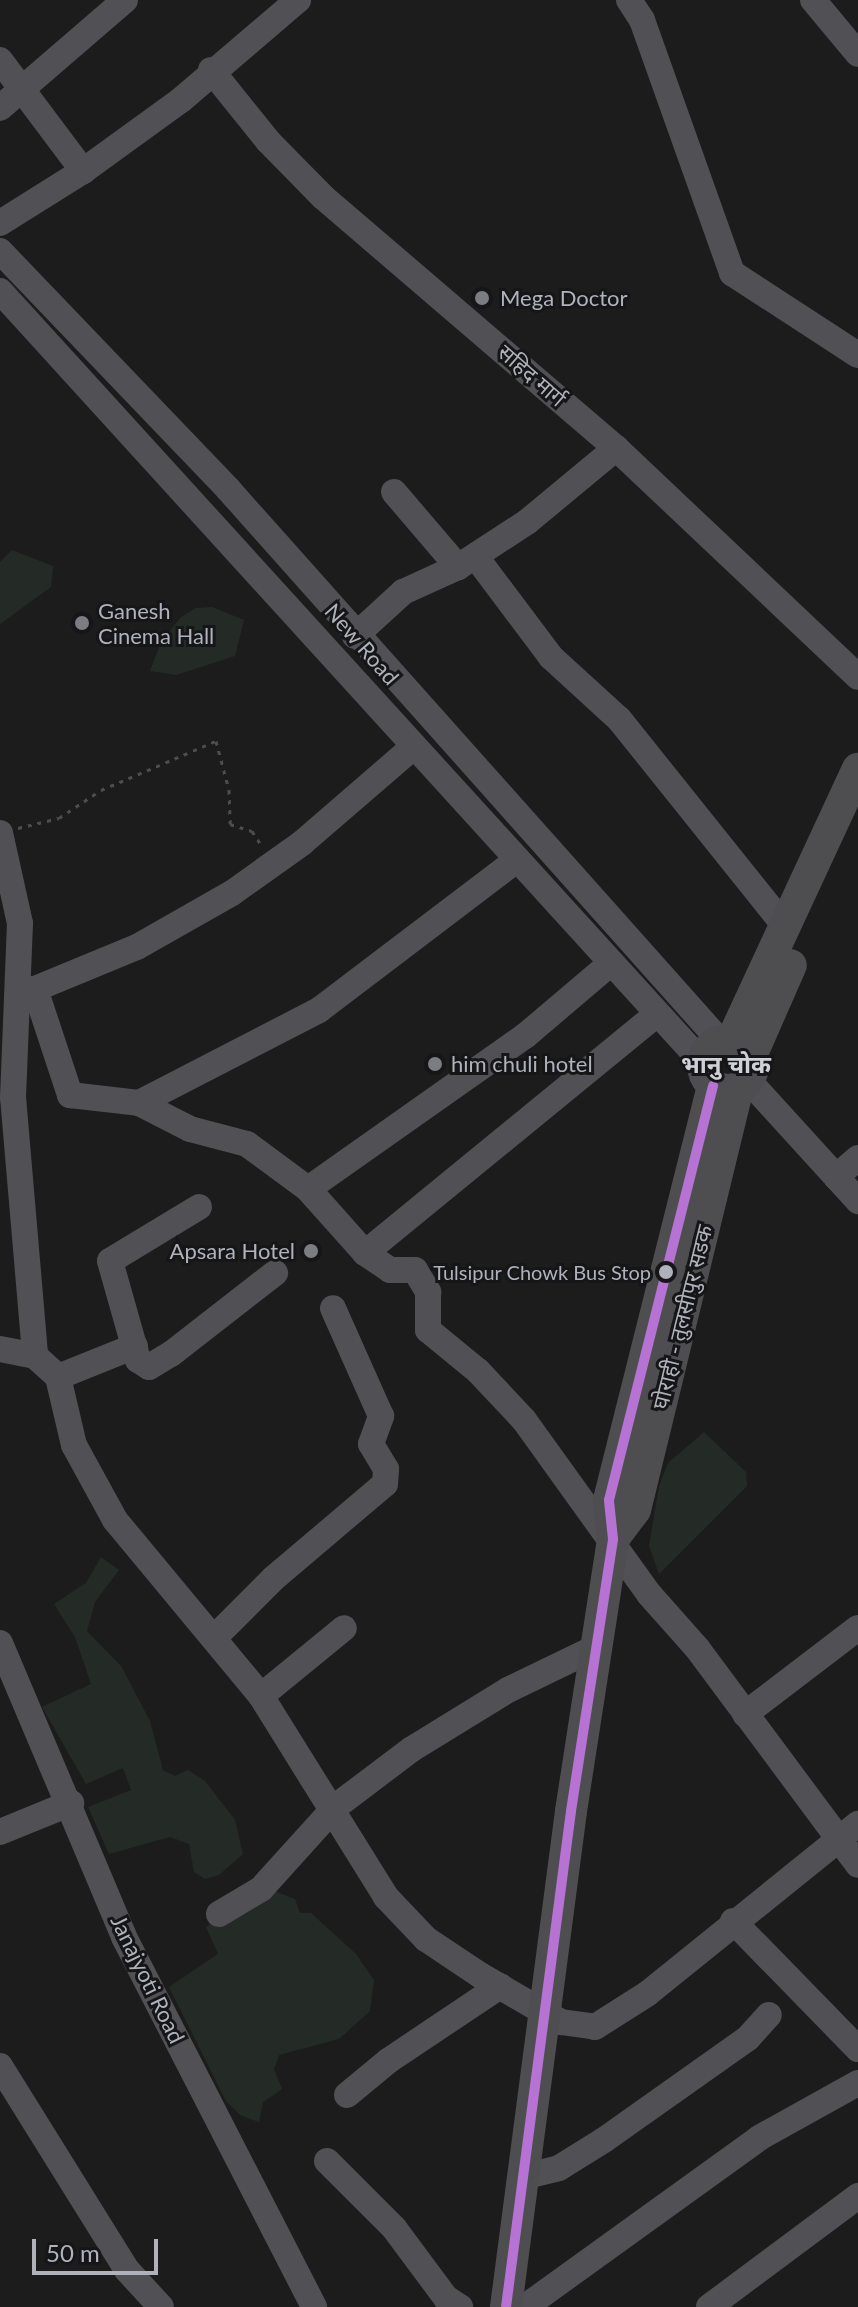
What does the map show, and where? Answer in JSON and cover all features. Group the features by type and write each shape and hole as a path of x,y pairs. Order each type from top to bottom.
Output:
{"main road":[{"path":"729,1065 785,926 858,769"},
{"path":"729,1065 858,821"},
{"name":"घोराही - तुलसीपुर सडक","path":"506,2307 595,1648 613,1539 609,1500 729,1065"}],"street":[{"path":"0,108 125,0"},
{"path":"0,223 83,171 181,100 211,70 298,0"},
{"path":"629,0 642,20 732,273 858,355"},
{"path":"813,0 858,54"},
{"path":"0,60 83,171"},
{"name":"सहिद मार्ग","path":"211,70 268,141 323,197 616,448 858,677"},
{"name":"New Road","path":"0,251 228,489 729,1065"},
{"name":"New Road","path":"0,291 204,510 411,749 657,1014 729,1065"},
{"path":"355,636 403,592 467,562 616,448"},
{"path":"204,510 228,489"},
{"path":"394,492 467,562 551,657 619,719 785,926"},
{"path":"27,989 137,947 272,865 411,749"},
{"path":"0,835 20,923 27,989 13,1097 35,1356"},
{"path":"139,1103 319,1010 515,861"},
{"path":"308,1189 525,1036 610,964"},
{"path":"27,989 70,1095 139,1103 190,1129 247,1144 308,1189 365,1253 390,1270 415,1270 428,1292 428,1330 478,1371 524,1420 613,1539 649,1594 745,1714 849,1833 858,1865"},
{"path":"365,1253 657,1014"},
{"path":"729,1065 858,1201"},
{"path":"836,1177 858,1158"},
{"path":"199,1207 110,1261 138,1360 149,1367 275,1273"},
{"path":"215,1637 274,1578 385,1484 386,1469 371,1444 381,1416 333,1308"},
{"path":"58,1377 135,1346"},
{"path":"0,1349 35,1356 58,1377 74,1445 115,1520 261,1696 335,1807 396,1907 426,1939 500,1986 578,2027 611,2021 733,1921 849,1833"},
{"path":"261,1696 344,1628"},
{"path":"745,1714 858,1628"},
{"name":"Janajyoti Road","path":"0,1643 71,1803 124,1937 314,2307"},
{"path":"219,1914 261,1889 286,1865 335,1807 458,1719 595,1648"},
{"path":"0,1832 71,1803"},
{"path":"733,1921 858,2049"},
{"path":"347,2095 388,2061 500,1986"},
{"path":"523,2177 559,2168 604,2140 748,2038 769,2015"},
{"path":"0,2066 127,2270 161,2307"},
{"path":"525,2307 759,2138 858,2083"},
{"path":"327,2161 394,2228 446,2298 460,2307"},
{"path":"709,2307 858,2196"}],"path":[{"path":"0,835 39,819 59,818 101,790 216,741 229,790 230,824 252,831 272,865"}],"shaded area":[{"path":"12,550 53,566 51,587 0,624 0,562"},
{"path":"212,607 244,620 235,656 176,675 150,671 161,642 181,617 196,608"},
{"path":"704,1432 746,1472 747,1486 659,1574 649,1546 659,1486 668,1463"},
{"path":"101,1557 119,1570 95,1602 87,1631 121,1666 150,1721 163,1770 175,1776 188,1770 205,1781 235,1820 243,1854 219,1875 205,1879 194,1872 189,1844 170,1837 109,1854 88,1807 131,1790 123,1768 86,1784 42,1707 91,1684 75,1637 54,1604 86,1583"},
{"path":"269,1889 295,1899 300,1913 311,1913 356,1954 374,1980 370,2011 339,2039 279,2055 274,2069 282,2089 263,2102 259,2122 240,2115 226,2101 169,1987 218,1954 206,1927"}],"transit line":[{"path":"506,2307 571,1811 613,1539 609,1500 713,1086"}],"place":[{"name":"Mega Doctor","path":"482,298"},
{"name":"Ganesh Cinema Hall","path":"82,623"},
{"name":"him chuli hotel","path":"435,1064"},
{"name":"Apsara Hotel","path":"311,1251"},
{"name":"Tulsipur Chowk Bus Stop","path":"666,1272"}],"district":[{"name":"भानु चोक","path":"726,1064"}]}
